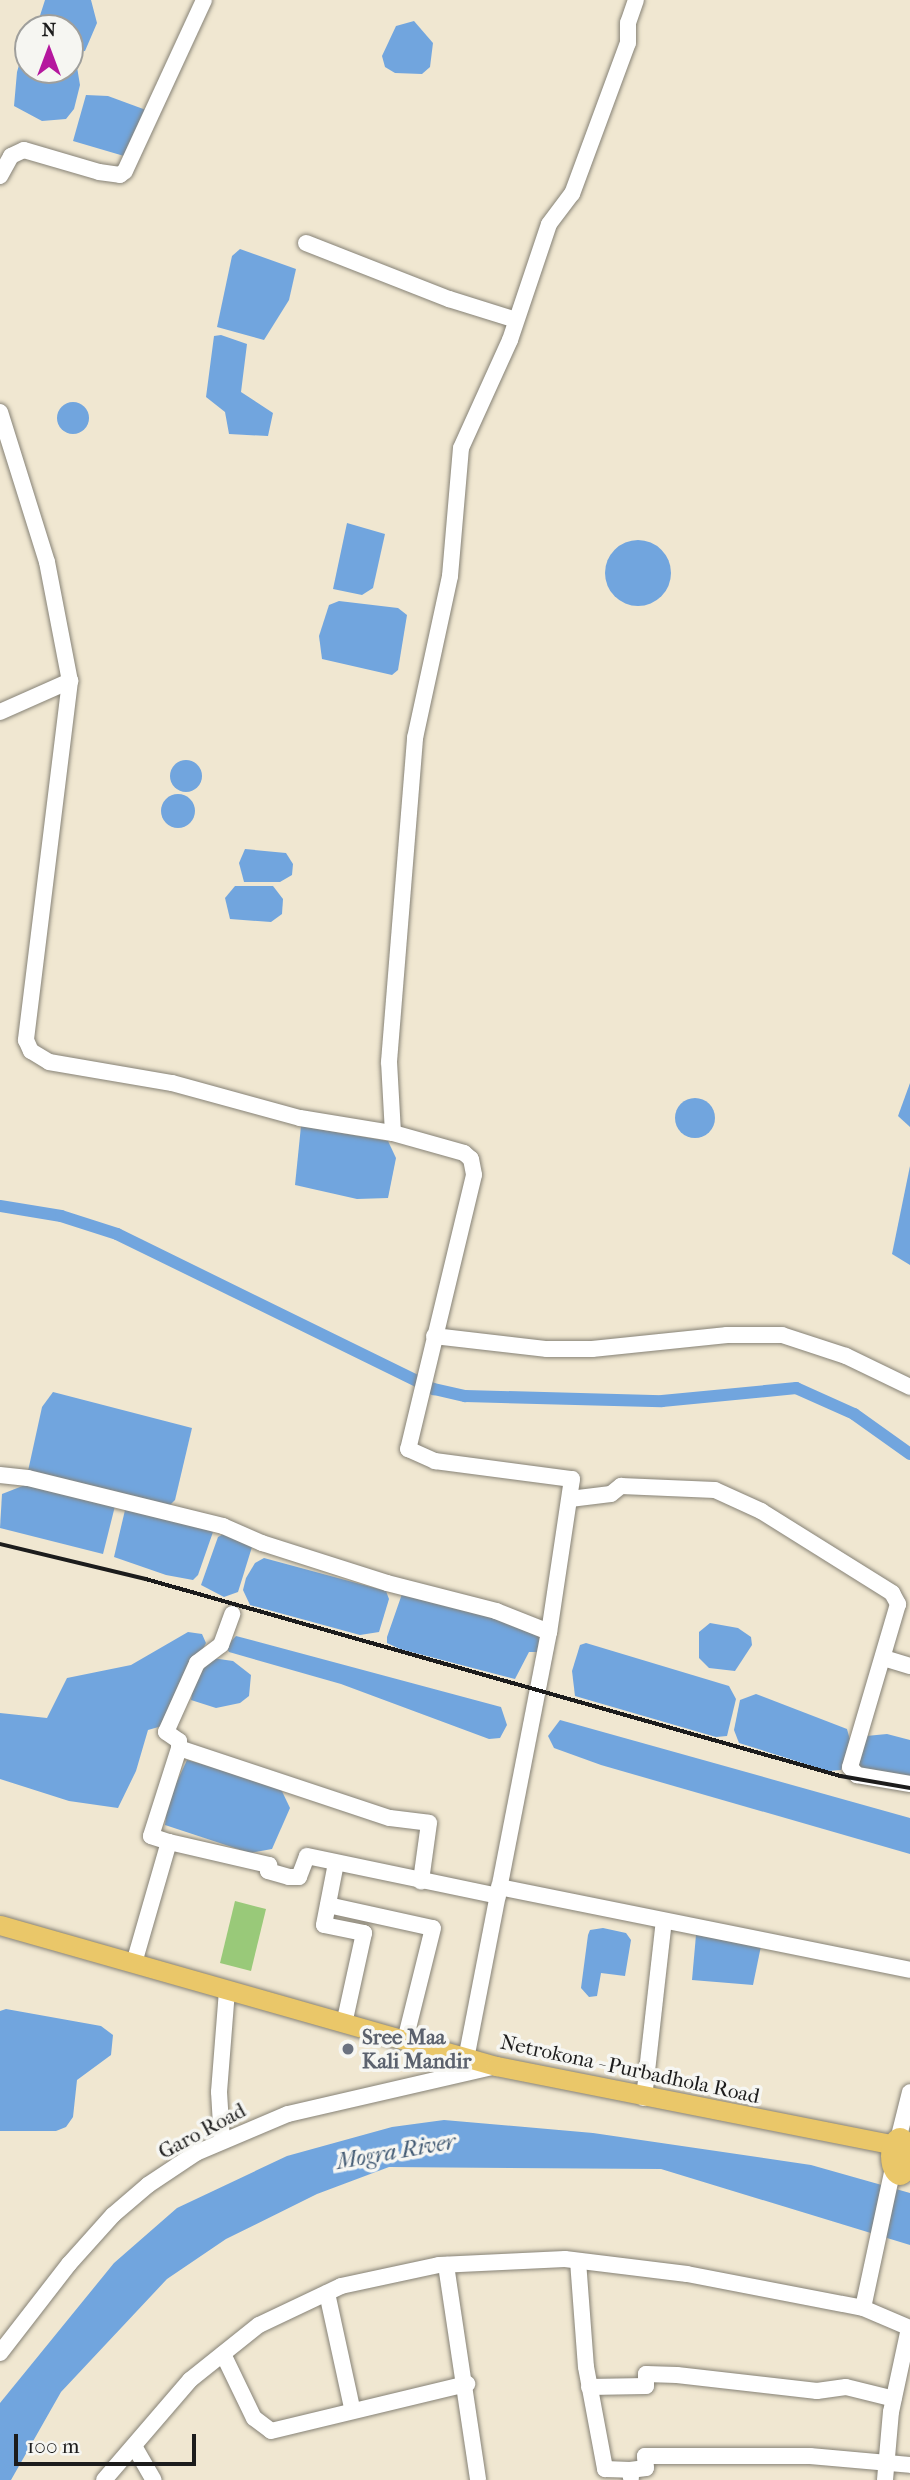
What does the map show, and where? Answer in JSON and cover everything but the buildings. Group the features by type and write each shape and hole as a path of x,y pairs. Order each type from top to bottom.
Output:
{"main road":[{"name":"Netrokona - Purbadhola Road","path":"0,1925 344,2024 467,2055 496,2066 899,2149"}],"street":[{"path":"0,176 11,156 24,150 99,172 120,175 125,171 204,0"},
{"path":"393,1133 389,1062 415,738 450,576 461,449 489,393 549,224 572,194 628,43 628,23 636,0"},
{"path":"306,243 449,299 516,320"},
{"path":"0,412 47,562 70,681 26,1040 31,1051 49,1062 172,1083 300,1118 393,1133 456,1149 473,1167 462,1235 409,1430 408,1449 414,1454 473,1468 570,1478 570,1499 549,1632 467,2055"},
{"path":"0,712 70,681"},
{"path":"433,1341 547,1349 592,1349 727,1335 782,1335 846,1356 910,1387"},
{"path":"0,1475 28,1478 223,1525 274,1547 387,1583 496,1611 549,1632"},
{"path":"570,1499 611,1494 621,1486 715,1490 761,1511 904,1598 850,1767 857,1775 910,1784"},
{"path":"232,1614 220,1645 197,1663 166,1732 179,1741 179,1748 151,1836 269,1865 268,1871 289,1877 299,1877 307,1856 421,1881 499,1891 664,1921 910,1970"},
{"path":"887,1659 910,1666"},
{"path":"179,1748 390,1818 429,1823 421,1881"},
{"path":"134,1963 169,1842"},
{"path":"336,1863 324,1925 364,1933 344,2024"},
{"path":"328,1905 433,1928 405,2040"},
{"path":"644,2098 664,1921"},
{"path":"222,2141 219,2092 227,1990"},
{"name":"Garo Road","path":"0,2353 19,2326 124,2205 172,2168 222,2141 299,2110 496,2066"},
{"path":"863,2308 910,2092"},
{"path":"579,2261 589,2387 605,2469 631,2475 646,2468 645,2456 755,2455 910,2465"},
{"path":"104,2480 190,2380 259,2325 327,2293 446,2264 579,2261 687,2274 863,2308 910,2328 894,2399 885,2480"},
{"path":"446,2264 467,2384 478,2480"},
{"path":"327,2293 352,2408"},
{"path":"0,2330 19,2326"},
{"path":"223,2354 254,2418 271,2431 352,2408 467,2384"},
{"path":"589,2387 646,2386 646,2374 677,2375 817,2391 846,2387 894,2399"},
{"path":"134,2446 154,2480"}],"green space":[{"path":"235,1901 266,1909 251,1971 220,1963"}],"water":[{"path":"45,0 91,0 97,23 85,51 84,14 40,14"},
{"path":"414,21 433,43 430,67 422,74 395,73 385,67 382,56 396,26"},
{"path":"16,84 80,84 74,109 66,119 42,121 14,106"},
{"path":"86,95 108,96 146,110 124,156 73,141"},
{"path":"240,249 296,269 289,300 264,340 217,327 232,256"},
{"path":"221,335 247,344 241,392 273,413 268,436 229,434 225,412 206,397 214,336"},
{"path":"73,402 84,407 89,418 84,429 73,434 62,429 57,418 62,407"},
{"path":"347,523 385,534 373,588 362,595 333,589"},
{"path":"638,540 651,542 661,550 669,560 669,586 661,596 651,604 638,606 625,604 615,596 607,586 605,573 607,560 615,550 625,542"},
{"path":"339,601 398,608 407,615 398,670 392,675 322,659 319,636 329,605"},
{"path":"186,760 198,764 202,776 198,788 186,792 174,788 170,776 174,764"},
{"path":"178,794 190,799 195,811 190,823 178,828 166,823 161,811 166,799"},
{"path":"245,849 286,853 293,864 292,875 280,882 244,882 239,863"},
{"path":"235,886 273,886 283,899 282,914 271,922 230,919 225,898"},
{"path":"910,1083 910,1127 898,1116"},
{"path":"695,1098 703,1099 709,1104 714,1110 714,1126 709,1132 703,1137 695,1138 687,1137 681,1132 676,1126 675,1118 676,1110 681,1104 687,1099"},
{"path":"301,1126 388,1141 396,1158 388,1198 357,1199 295,1185"},
{"path":"910,1166 910,1265 892,1254"},
{"path":"53,1392 192,1428 175,1500 169,1506 28,1471 42,1407"},
{"path":"25,1485 115,1506 103,1554 0,1528 2,1494"},
{"path":"125,1510 201,1525 213,1532 198,1575 193,1580 166,1575 114,1557"},
{"path":"227,1532 252,1547 238,1592 224,1597 201,1585 218,1537"},
{"path":"264,1558 386,1591 389,1599 379,1632 360,1635 250,1605 243,1590 246,1578 255,1563"},
{"path":"402,1594 455,1606 542,1634 540,1652 529,1652 515,1679 400,1649 387,1643 387,1637"},
{"path":"710,1623 738,1628 751,1637 752,1645 735,1671 709,1668 699,1658 699,1632"},
{"path":"188,1632 202,1634 206,1643 162,1726 148,1730 136,1771 118,1808 69,1801 0,1779 0,1713 47,1718 67,1678 131,1665"},
{"path":"236,1636 501,1707 507,1725 500,1738 489,1739 341,1684 229,1652 226,1647"},
{"path":"586,1643 729,1686 736,1699 727,1736 716,1737 575,1696 572,1671 580,1645"},
{"path":"212,1658 233,1661 251,1675 249,1696 240,1703 216,1708 191,1700 195,1675"},
{"path":"756,1694 847,1729 850,1740 841,1770 828,1771 739,1743 734,1730 740,1700"},
{"path":"560,1720 910,1818 910,1854 601,1765 554,1748 548,1736"},
{"path":"887,1734 910,1740 910,1782 863,1774 858,1764 866,1736"},
{"path":"187,1760 279,1785 290,1808 272,1849 250,1853 165,1825 168,1801"},
{"path":"603,1928 626,1933 631,1940 625,1976 601,1973 597,1996 589,1997 581,1988 588,1935 590,1930"},
{"path":"696,1935 761,1946 753,1985 692,1980"},
{"path":"6,2009 101,2026 113,2035 111,2055 77,2080 73,2117 66,2127 56,2131 0,2131 0,2011"},
{"name":"Mogra River","path":"444,2120 593,2133 811,2165 910,2193 910,2245 661,2169 389,2167 317,2194 226,2239 167,2279 61,2392 11,2480 0,2480 0,2403 114,2263 177,2208 287,2156 392,2127"}],"waterway":[{"path":"0,1206 61,1216 117,1234 434,1389 465,1396 662,1401 796,1388 854,1414 910,1454"}],"railway":[{"path":"0,1544 146,1579 841,1776 910,1788"}],"place":[{"name":"Sree Maa Kali Mandir","path":"348,2049"}]}
